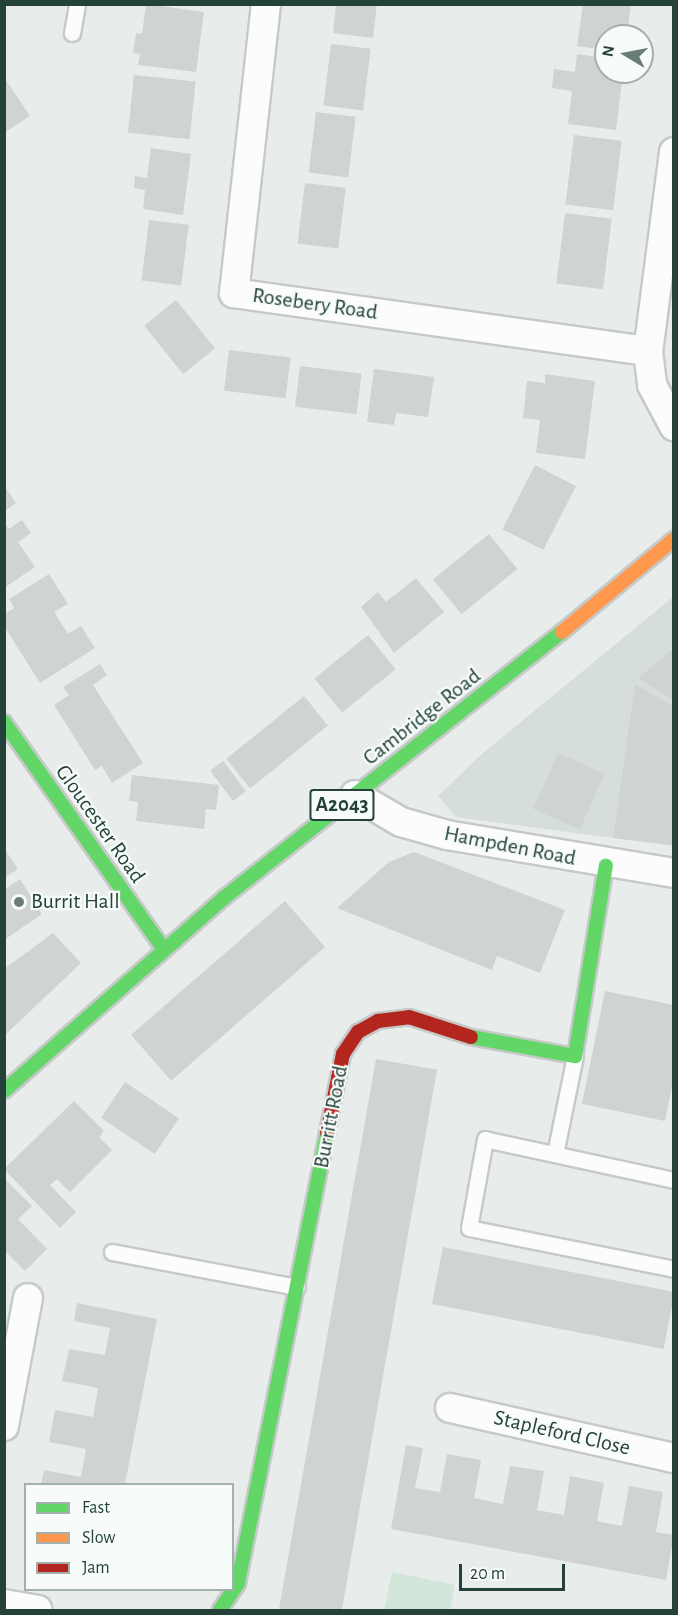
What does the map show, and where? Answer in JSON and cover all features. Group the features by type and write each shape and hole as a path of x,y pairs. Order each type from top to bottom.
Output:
{"street":[{"name":"Rosebery Road","path":"266,4 234,293 648,351"},
{"path":"674,152 648,351 652,385 674,426"},
{"name":"Cambridge Road","path":"4,1091 163,948 355,795 462,715 674,539"},
{"name":"Gloucester Road","path":"4,722 163,948"},
{"name":"Hampden Road","path":"355,795 401,822 606,865 674,873"},
{"path":"574,1056 606,865"},
{"name":"Burritt Road","path":"234,1589 238,1583 344,1054 358,1032 378,1021 409,1017 437,1022 482,1041 574,1056"},
{"path":"4,1426 12,1342 28,1298"},
{"name":"Stapleford Close","path":"450,1408 674,1458"},
{"name":"Burritt Road","path":"220,1611 233,1591"},
{"path":"4,1604 37,1611"}],"lane":[{"path":"72,33 77,4"},
{"path":"555,1154 574,1056"},
{"path":"674,1180 485,1139 469,1228 674,1269"},
{"path":"112,1252 297,1287"}],"shaded area":[{"path":"673,597 673,846 456,817 438,796 483,753"}],"green space":[{"path":"392,1572 455,1585 450,1610 384,1610"}],"building":[{"path":"146,4 204,12 196,72 138,65 140,54 133,53 136,33 142,34"},
{"path":"336,4 377,4 373,38 333,33"},
{"path":"583,4 631,4 628,24 594,24 594,48 577,46"},
{"path":"331,44 371,49 363,110 323,106"},
{"path":"577,54 594,56 594,84 622,84 616,130 568,124 572,91 552,88 554,69 575,72"},
{"path":"134,75 196,81 190,139 128,133"},
{"path":"4,77 30,116 4,133"},
{"path":"316,112 356,117 348,177 309,173"},
{"path":"574,135 622,141 613,210 565,204"},
{"path":"151,148 191,154 183,215 143,209 145,190 134,188 135,176 147,178"},
{"path":"305,183 346,188 338,249 298,244"},
{"path":"565,213 612,219 603,289 556,283"},
{"path":"149,220 189,225 181,285 142,281"},
{"path":"176,300 215,348 183,374 144,326"},
{"path":"229,350 291,358 286,398 224,391"},
{"path":"300,366 362,374 357,414 295,407"},
{"path":"374,369 434,377 428,417 396,413 394,425 367,422"},
{"path":"545,374 595,381 585,459 536,453 540,420 523,418 527,381 545,383"},
{"path":"535,465 576,486 543,550 502,529"},
{"path":"5,489 16,503 5,511"},
{"path":"22,520 31,533 18,542 35,567 4,588 4,522 9,529"},
{"path":"489,534 517,569 461,614 433,579"},
{"path":"49,574 68,604 54,612 68,634 81,626 95,648 40,683 4,626 4,614 14,608 9,599"},
{"path":"416,578 444,612 394,653 361,607 378,592 386,602"},
{"path":"368,635 396,669 342,713 314,678"},
{"path":"674,648 674,701 638,678"},
{"path":"100,664 107,675 93,685 143,763 112,783 102,766 95,770 54,705 69,695 63,687"},
{"path":"635,684 674,707 674,845 613,838"},
{"path":"304,696 328,726 250,788 226,759"},
{"path":"558,753 605,774 580,829 533,809"},
{"path":"223,761 246,791 233,801 210,771"},
{"path":"132,775 219,785 216,810 206,809 204,829 136,821 138,802 129,801"},
{"path":"4,848 18,869 4,878"},
{"path":"414,852 565,910 540,973 497,956 492,970 337,908 389,862"},
{"name":"Burrit Hall","path":"20,879 42,914 4,940 4,890"},
{"path":"285,901 325,947 171,1081 131,1035"},
{"path":"53,933 81,963 4,1036 4,969"},
{"path":"605,991 674,1005 674,1077 665,1121 582,1104"},
{"path":"376,1059 437,1070 342,1610 279,1610"},
{"path":"125,1082 179,1118 155,1154 101,1118"},
{"path":"74,1101 104,1131 99,1137 112,1150 70,1192 57,1179 50,1185 76,1212 60,1228 4,1169"},
{"path":"4,1178 32,1206 18,1219 47,1249 25,1271 4,1250"},
{"path":"443,1247 674,1292 664,1349 432,1304"},
{"path":"77,1303 157,1319 125,1483 41,1483 44,1470 81,1477 86,1449 49,1442 55,1410 93,1417 98,1388 62,1381 69,1349 105,1355 110,1328 74,1321"},
{"path":"406,1445 423,1448 415,1488 440,1492 447,1454 481,1460 474,1498 503,1504 510,1466 544,1471 537,1510 564,1515 570,1476 604,1483 597,1521 622,1526 629,1486 663,1492 656,1532 674,1535 666,1580 391,1529"}],"traffic: fast":[{"path":"4,1091 225,897 562,632"},
{"path":"4,722 163,948"},
{"path":"471,1037 575,1056 606,865"},
{"path":"234,1589 238,1583 327,1133"},
{"path":"220,1610 233,1591"}],"traffic: slow":[{"path":"562,632 674,539"}],"traffic: jam":[{"path":"327,1133 343,1054 358,1032 378,1021 409,1017 471,1037"}],"place":[{"name":"Burrit Hall","path":"19,902"}]}
